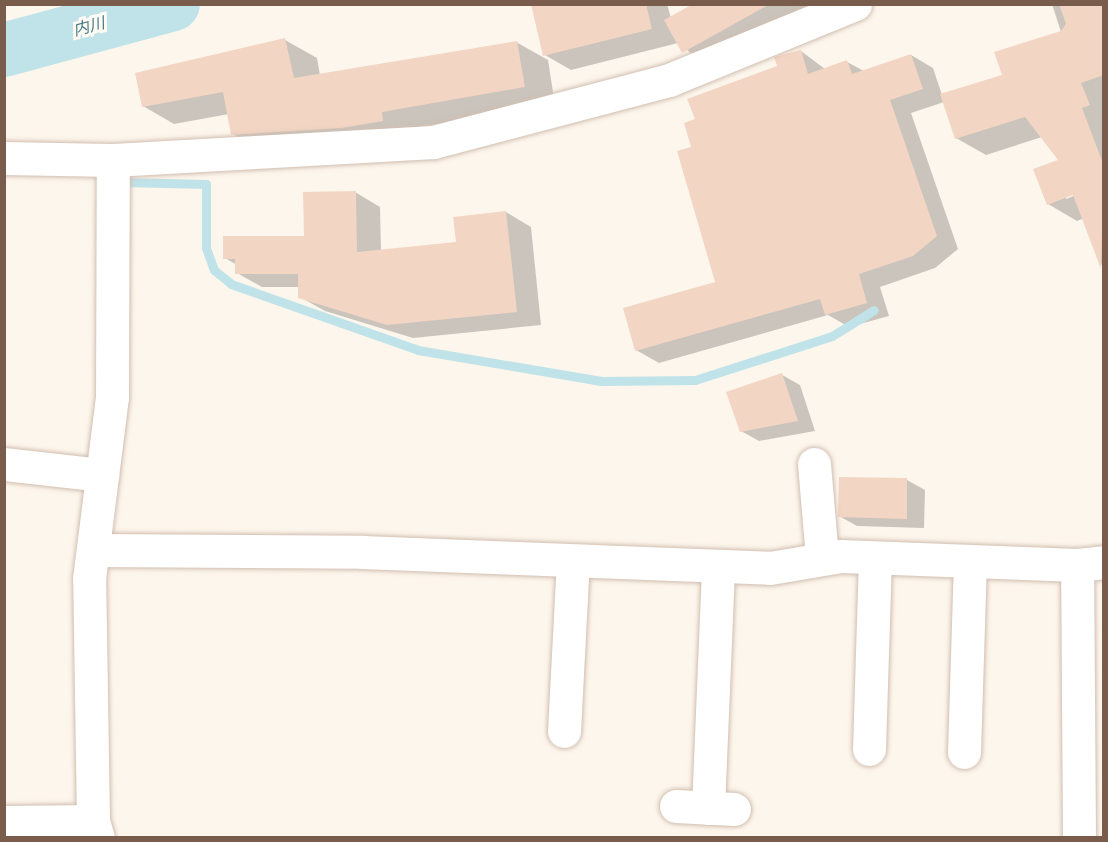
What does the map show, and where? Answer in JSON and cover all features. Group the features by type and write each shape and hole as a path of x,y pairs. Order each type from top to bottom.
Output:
{"street":[{"path":"4,158 113,160 433,142 669,80 855,4"},
{"path":"4,822 95,829 88,579 95,550 115,346 113,160"},
{"path":"4,464 102,475"},
{"path":"814,464 822,557"},
{"path":"95,550 362,552 770,568 822,557 1090,563 1079,837"},
{"path":"869,749 875,558"},
{"path":"564,731 573,562"},
{"path":"964,752 970,562"},
{"path":"676,806 721,808 718,566"}],"building":[{"path":"531,4 646,4 652,29 543,56"},
{"path":"693,4 770,4 682,53 664,20"},
{"path":"1059,4 1104,4 1104,75 1081,83 1090,105 1082,108 1104,166 1101,269 1073,195 1047,205 1033,169 1058,160 1025,117 955,139 940,94 1002,75 994,52 1061,31 1066,24"},
{"path":"285,38 294,78 517,41 525,87 382,112 383,121 342,128 231,135 223,92 142,107 135,73"},
{"path":"801,50 808,74 847,60 852,74 911,54 923,89 890,100 937,236 913,256 859,274 867,303 825,315 820,299 635,351 623,308 715,282 677,151 691,147 684,123 695,119 687,99 777,66 774,57"},
{"path":"356,191 357,252 456,242 453,217 506,211 517,312 387,325 298,298 298,274 235,274 235,259 223,259 223,236 304,236 303,192"},
{"path":"782,373 798,421 740,432 726,392"},
{"path":"839,477 907,478 907,519 838,517"}],"waterway":[{"name":"内川","path":"4,50 173,4"},
{"path":"124,182 206,184 206,248 214,270 231,284 418,350 601,381 695,380 832,336 874,310"}]}
